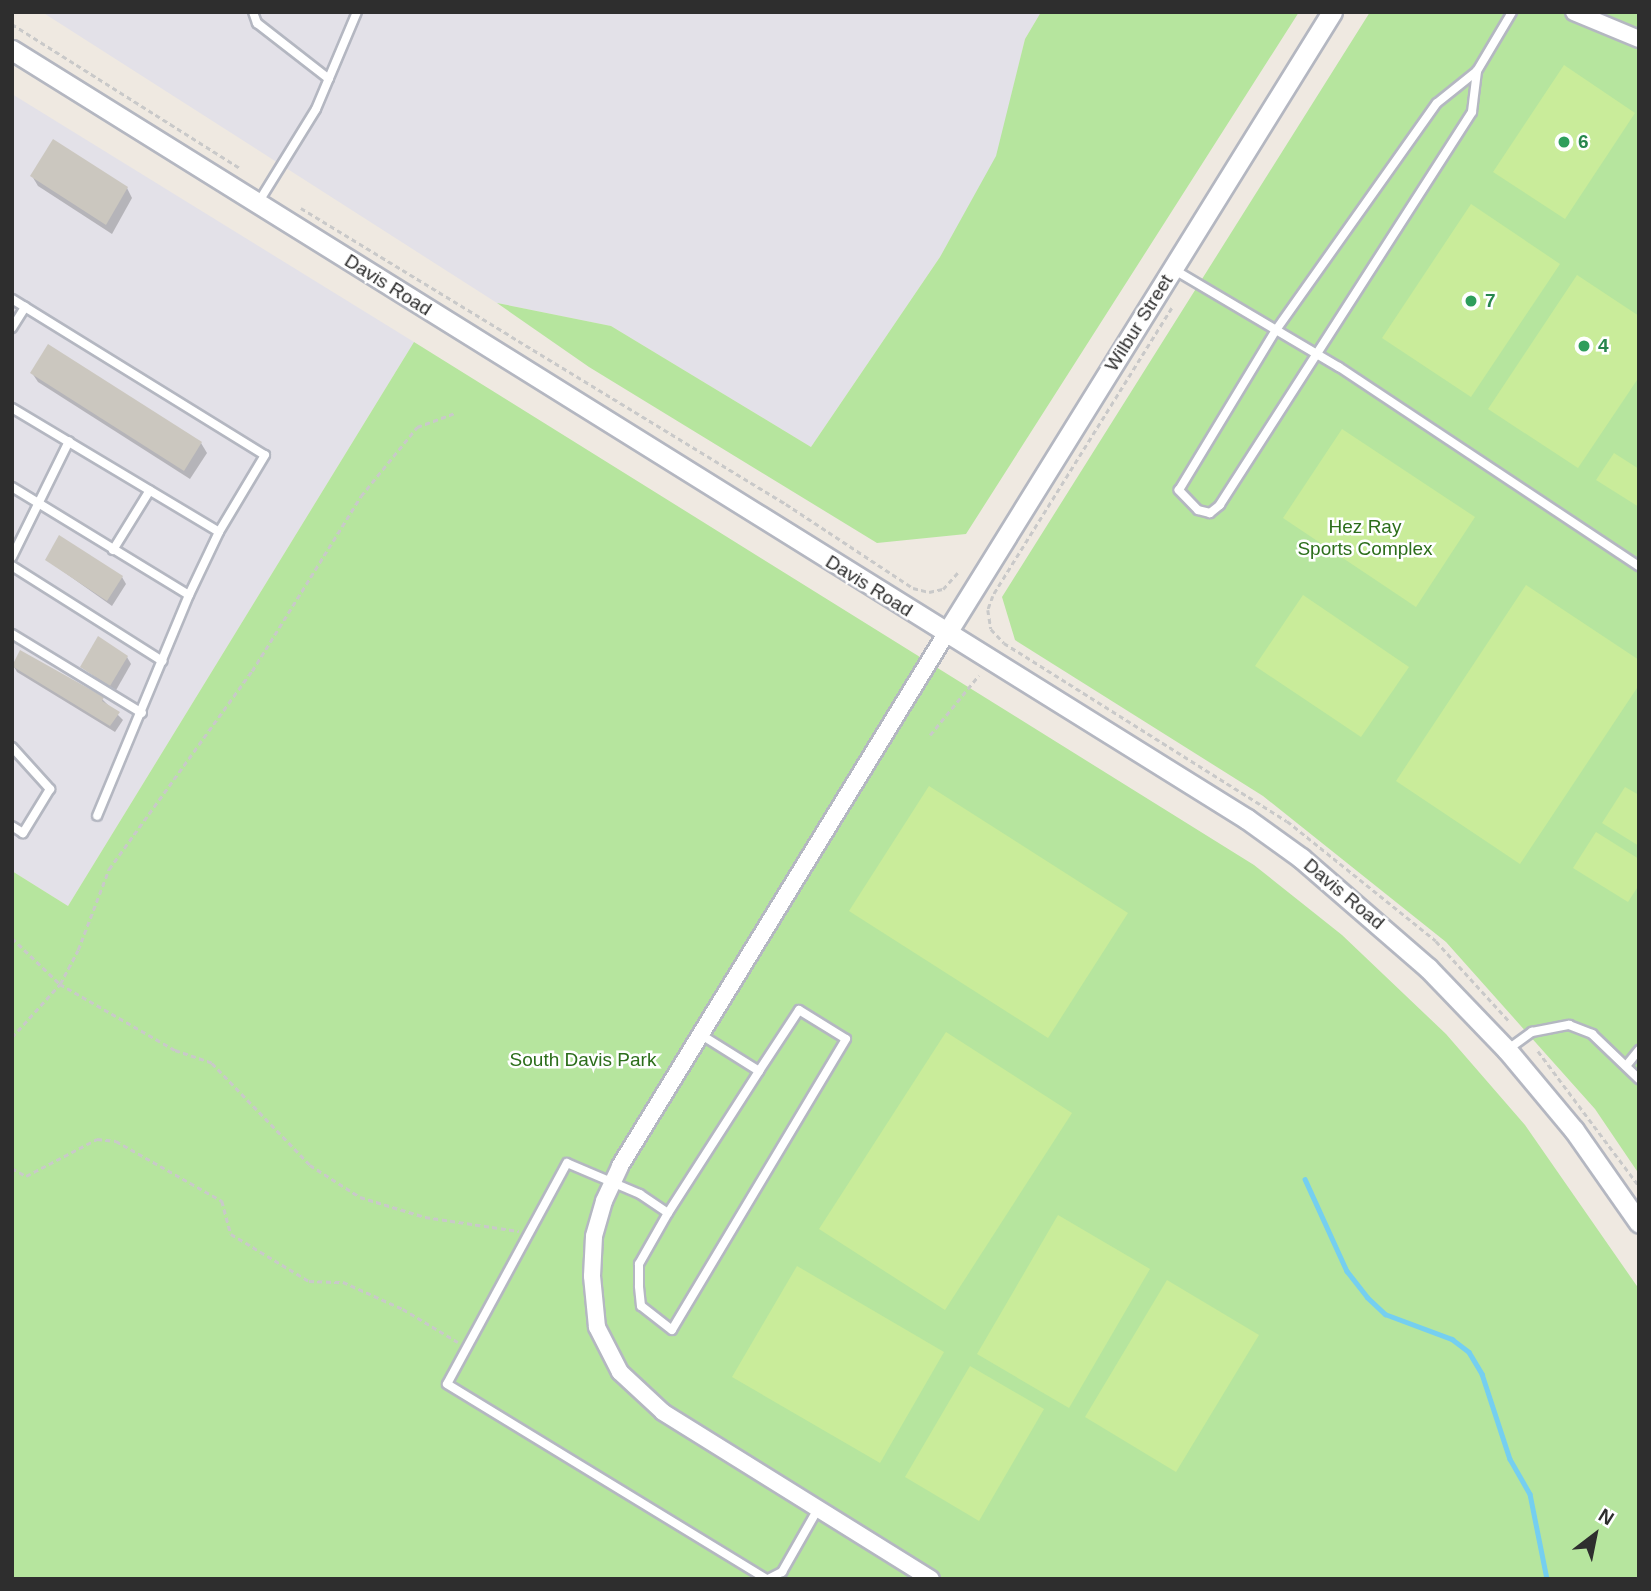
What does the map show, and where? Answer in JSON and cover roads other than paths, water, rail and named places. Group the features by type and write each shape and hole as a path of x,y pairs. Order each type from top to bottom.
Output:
{"street":[{"name":"Wilbur Street","path":"946,634 1332,12"},
{"path":"1574,12 1639,39"},
{"name":"Davis Road","path":"12,50 1247,819 1301,858 1429,968 1507,1050 1574,1130 1639,1223"},
{"path":"931,1579 663,1412 620,1372 597,1326 592,1276 594,1237 612,1182 946,634"}],"lane":[{"path":"253,12 257,23 329,79"},
{"path":"258,203 316,109 357,12"},
{"path":"1477,71 1472,112 1220,505 1210,513 1199,510 1179,490 1276,330 1437,103 1477,71 1512,12"},
{"path":"1173,269 1318,355 1639,566"},
{"path":"12,299 265,455 219,532 189,596 97,816"},
{"path":"12,328 25,307"},
{"path":"12,408 219,532"},
{"path":"12,557 68,442"},
{"path":"12,487 189,596"},
{"path":"114,550 150,490"},
{"path":"12,566 162,661"},
{"path":"12,634 142,713"},
{"path":"12,747 50,789 23,833 12,826"},
{"path":"799,1010 846,1039 672,1330 641,1306 639,1264 668,1213 759,1071 799,1010"},
{"path":"1507,1050 1532,1032 1569,1025 1592,1034 1639,1079"},
{"path":"700,1034 759,1071"},
{"path":"1626,1066 1639,1050"},
{"path":"668,1213 612,1182 567,1163 447,1384 768,1579 782,1572 818,1509"}],"waterway":[{"path":"1305,1179 1347,1271 1367,1297 1385,1314 1452,1339 1469,1352 1482,1374 1510,1459 1530,1494 1547,1579"}],"place":[{"name":"6","path":"1564,142"},
{"name":"7","path":"1471,301"},
{"name":"4","path":"1584,346"}],"park label":[{"name":"Hez Ray Sports Complex","path":"1365,538"},
{"name":"South Davis Park","path":"583,1060"}]}
